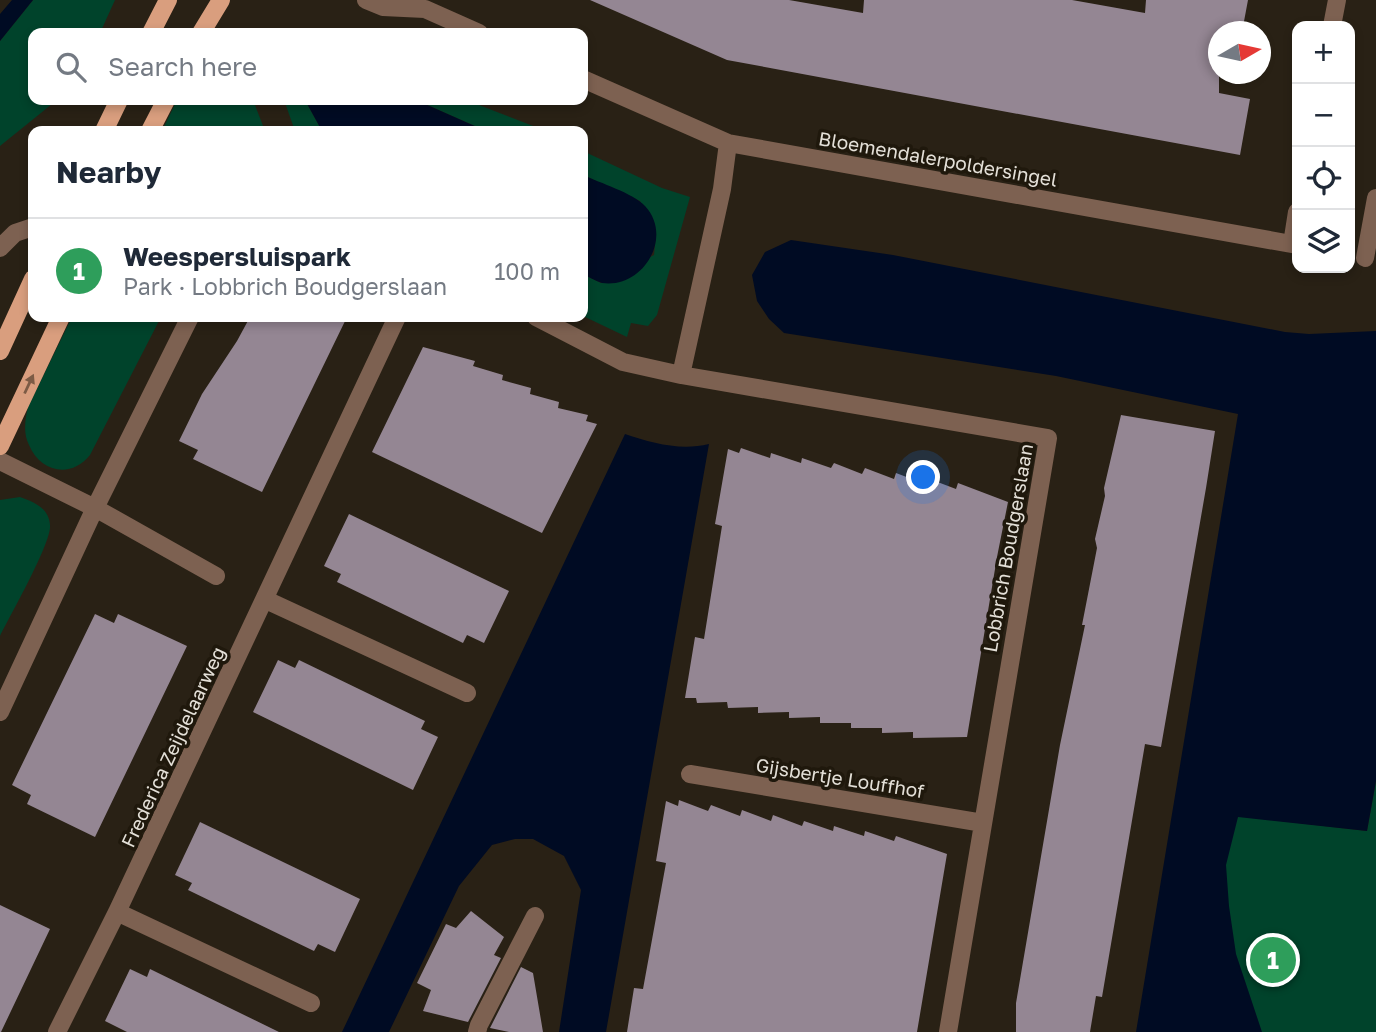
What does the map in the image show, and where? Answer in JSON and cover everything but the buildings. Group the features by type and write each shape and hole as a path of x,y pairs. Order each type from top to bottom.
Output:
{"main road":[{"path":"154,28 168,0"},
{"path":"204,28 221,0"},
{"path":"106,126 117,105"},
{"path":"153,126 163,105"},
{"path":"0,351 28,290"},
{"path":"0,446 59,322"}],"street":[{"path":"366,0 383,7 420,5 468,28"},
{"path":"1333,21 1337,0"},
{"name":"Bloemendalerpoldersingel","path":"588,81 728,143 1292,244"},
{"path":"681,375 722,189 728,143"},
{"path":"1364,257 1376,198"},
{"path":"0,248 15,233 28,229"},
{"path":"0,712 95,508 188,322"},
{"name":"Frederica Zeijdelaarweg","path":"57,1032 266,600 395,322"},
{"name":"Lobbrich Boudgerslaan","path":"546,322 623,362 681,375 1048,438 948,1032"},
{"path":"0,461 95,508 216,576"},
{"path":"266,600 467,693"},
{"name":"Gijsbertje Louffhof","path":"690,774 983,822"},
{"path":"117,912 311,1003"},
{"path":"477,1032 535,916"}],"green space":[{"path":"33,0 115,0 102,28 28,28 28,105 51,105 0,146 0,41"},
{"path":"175,105 255,105 263,126 164,126"},
{"path":"286,105 308,105 319,126 293,126"},
{"path":"427,105 479,105 533,126 475,126"},
{"path":"588,153 662,188 690,197 657,315 648,326 631,323 627,337 588,318 588,276 601,283 654,255 656,234 640,201 588,177"},
{"path":"70,322 158,322 90,455 82,463 65,470 56,469 34,454 26,436 28,407"},
{"path":"20,497 44,510 49,519 49,534 38,562 0,636 0,500"},
{"path":"1376,781 1376,1032 1155,1032 1238,816 1367,831"}],"water":[{"path":"12,0 33,0 0,41 0,14"},
{"path":"308,105 427,105 475,126 319,126"},
{"path":"588,177 640,201 653,218 656,232 655,246 641,269 630,278 617,283 602,283 588,276"},
{"path":"791,240 893,255 1285,332 1309,334 1376,331 1376,781 1367,831 1238,817 1226,865 1229,906 1236,954 1262,1032 1136,1032 1238,414 1056,376 784,333 769,319 757,301 752,275 765,252"},
{"path":"625,434 677,446 709,444 606,1032 559,1032 581,890 564,856 533,839 515,839 492,845 459,886 389,1032 342,1032"}],"place":[{"name":"Weespersluispark","path":"1273,960"}]}
